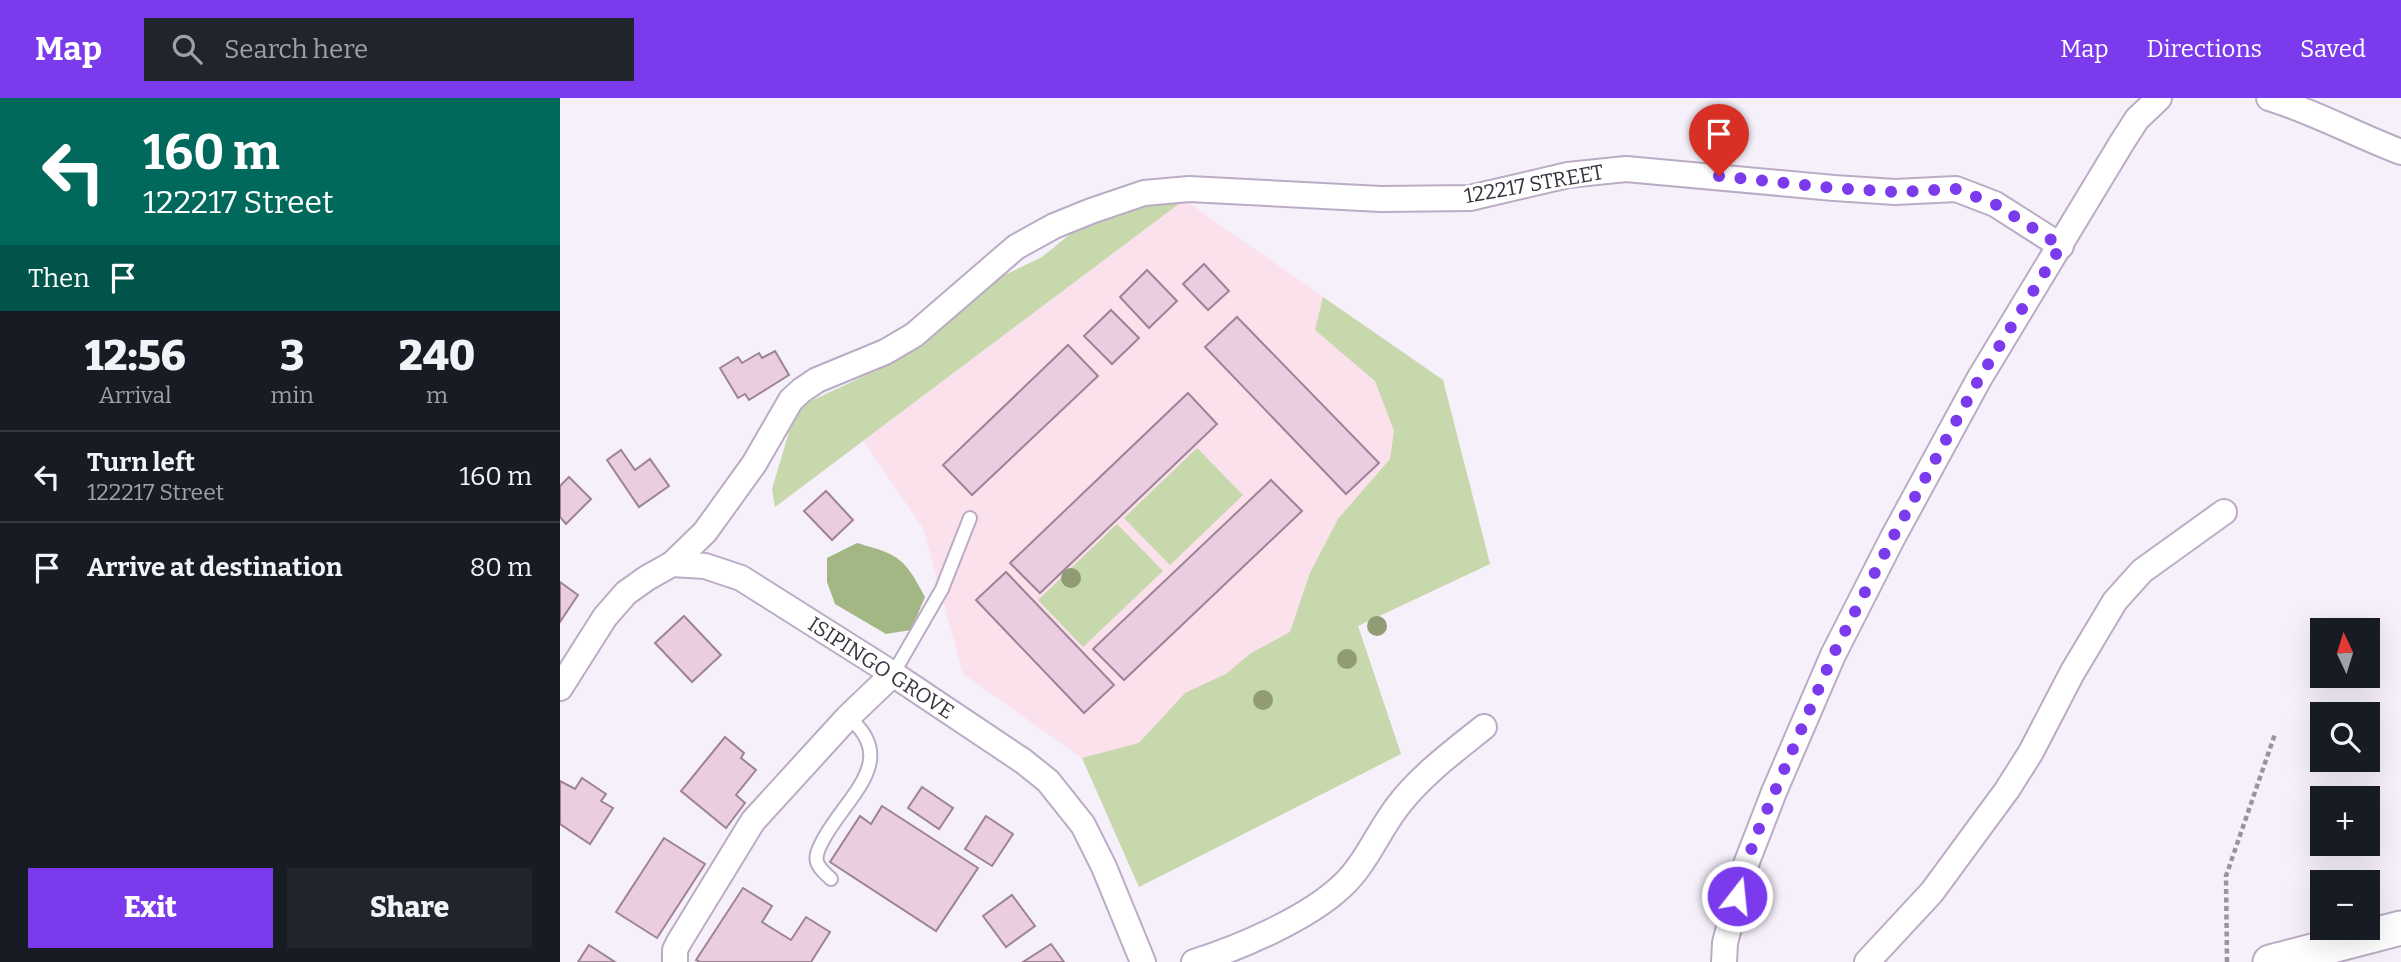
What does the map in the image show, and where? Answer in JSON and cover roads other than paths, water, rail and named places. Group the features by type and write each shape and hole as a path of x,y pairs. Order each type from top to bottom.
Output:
{"street":[{"path":"1724,962 1725,943 1743,872 1833,655 1979,379 2132,127 2159,98"},
{"path":"2269,98 2324,117 2401,152"},
{"name":"122217 STREET","path":"672,564 705,533 754,464 791,400 802,390 817,380 885,352 914,335 1016,247 1078,216 1144,193 1189,189 1370,199 1470,198 1568,175 1626,169 1895,192 1956,189 1995,204 2061,246"},
{"path":"1867,962 1932,892 2007,790 2115,601 2142,571 2224,512"},
{"path":"560,688 605,617 626,593 672,564"},
{"name":"ISIPINGO GROVE","path":"672,564 705,566 741,578 893,674 1023,761 1048,781 1083,825 1104,867 1143,962"},
{"path":"676,962 675,950 678,942 753,821 848,717 893,674"},
{"path":"1194,962 1276,928 1319,905 1335,892 1361,863 1399,804 1452,752 1484,727"},
{"path":"2270,962 2401,928"}],"lane":[{"path":"893,674 942,589 971,518"},
{"path":"831,879 816,860 818,850 865,777 872,761 868,737 861,727 848,717"}]}
